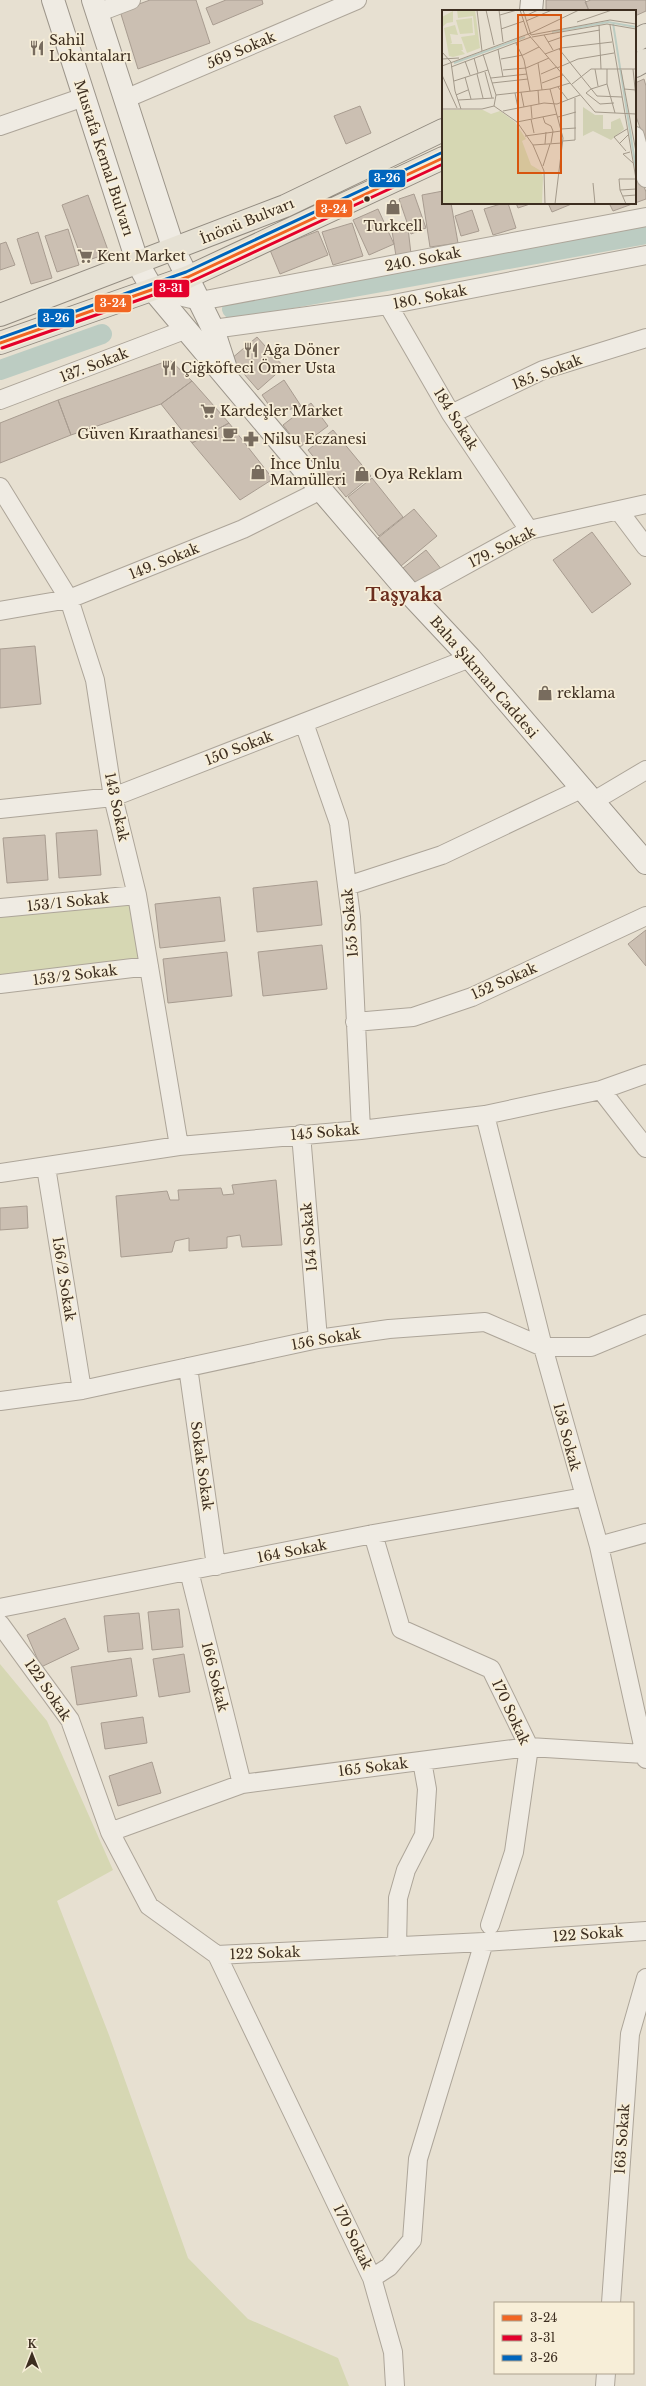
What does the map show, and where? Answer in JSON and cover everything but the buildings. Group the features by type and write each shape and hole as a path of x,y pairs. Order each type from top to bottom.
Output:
{"main road":[{"name":"Mustafa Kemal Bulvarı","path":"53,0 138,264 153,290"},
{"path":"531,10 532,0"},
{"path":"95,6 174,250 188,277"},
{"path":"636,40 646,35"},
{"path":"636,65 646,60"},
{"name":"İnönü Bulvarı","path":"0,315 138,264 285,206 442,130"},
{"name":"İnönü Bulvarı","path":"0,343 188,277 442,158"},
{"name":"Baha Şıkman Caddesi","path":"188,277 213,329 230,379"},
{"name":"Baha Şıkman Caddesi","path":"153,290 230,379 321,490 411,595 470,658 586,795 646,863"}],"street":[{"path":"95,6 131,0"},
{"name":"569 Sokak","path":"125,99 354,0"},
{"path":"0,126 84,97"},
{"path":"636,140 646,178"},
{"name":"240. Sokak","path":"200,301 646,217"},
{"name":"180. Sokak","path":"213,329 388,305 646,255"},
{"path":"153,290 200,301"},
{"name":"184 Sokak","path":"388,305 451,414 529,530"},
{"name":"137. Sokak","path":"0,400 187,329"},
{"name":"185. Sokak","path":"451,414 543,370 646,338"},
{"name":"149. Sokak","path":"0,611 69,599 243,529 321,490"},
{"name":"143 Sokak","path":"2,494 69,599 95,680 113,797 137,895 179,1146"},
{"name":"179. Sokak","path":"411,595 529,530 646,504"},
{"path":"619,511 646,547"},
{"name":"150 Sokak","path":"0,809 113,797 470,658"},
{"name":"155 Sokak","path":"304,723 339,823 351,917 361,1130"},
{"path":"347,886 442,855 646,770"},
{"name":"153/1 Sokak","path":"0,908 137,895"},
{"name":"152 Sokak","path":"356,1022 413,1017 472,997 646,916"},
{"name":"153/2 Sokak","path":"0,984 149,966"},
{"name":"145 Sokak","path":"0,1173 179,1146 301,1134 361,1130 486,1115 601,1090 646,1074"},
{"path":"601,1090 646,1148"},
{"name":"158 Sokak","path":"486,1115 543,1347 599,1546 642,1726 645,1757"},
{"name":"154 Sokak","path":"301,1134 318,1339"},
{"name":"156/2 Sokak","path":"46,1167 82,1390"},
{"name":"156 Sokak","path":"0,1402 82,1390 318,1339 390,1329 485,1322 543,1347 591,1348 646,1324"},
{"name":"Sokak Sokak","path":"188,1367 216,1566"},
{"name":"164 Sokak","path":"0,1608 373,1534 584,1497"},
{"path":"599,1546 646,1533"},
{"name":"170 Sokak","path":"373,1534 401,1629 491,1669 529,1748 514,1852 490,1925"},
{"name":"166 Sokak","path":"189,1571 242,1784"},
{"name":"122 Sokak","path":"0,1624 70,1720 110,1832 149,1906 217,1955 397,1947 646,1931"},
{"name":"165 Sokak","path":"110,1832 242,1784 529,1748 645,1757"},
{"path":"397,1947 398,1898 406,1870 424,1835 427,1789 422,1761"},
{"name":"170 Sokak","path":"217,1955 372,2278 390,2266 412,2240 418,2158 484,1942"},
{"name":"163 Sokak","path":"611,2302 630,2034 646,1978"},
{"path":"372,2278 393,2352 395,2386"},
{"path":"605,2386 606,2374"}],"green space":[{"path":"137,895 149,966 0,984 0,908"},
{"path":"0,1664 47,1721 113,1870 57,1901 109,2035 188,2258 248,2319 338,2358 349,2386 0,2386"}],"waterway":[{"path":"232,309 646,234"},
{"path":"0,370 102,334"}],"transit line":[{"name":"3-26","path":"0,338 186,272 441,153"},
{"name":"3-24","path":"0,343 188,277 442,158"},
{"name":"3-31","path":"2,348 190,282 442,164"}],"place":[{"name":"Sahil Lokantaları","path":"37,48"},
{"name":"Turkcell","path":"393,207"},
{"name":"Kent Market","path":"85,256"},
{"name":"Ağa Döner","path":"251,350"},
{"name":"Çiğköfteci Ömer Usta","path":"169,368"},
{"name":"Kardeşler Market","path":"208,411"},
{"name":"Güven Kıraathanesi","path":"230,434"},
{"name":"Nilsu Eczanesi","path":"251,439"},
{"name":"İnce Unlu Mamülleri","path":"258,472"},
{"name":"Oya Reklam","path":"362,474"},
{"name":"reklama","path":"545,693"}],"district":[{"name":"Taşyaka","path":"404,595"}]}
